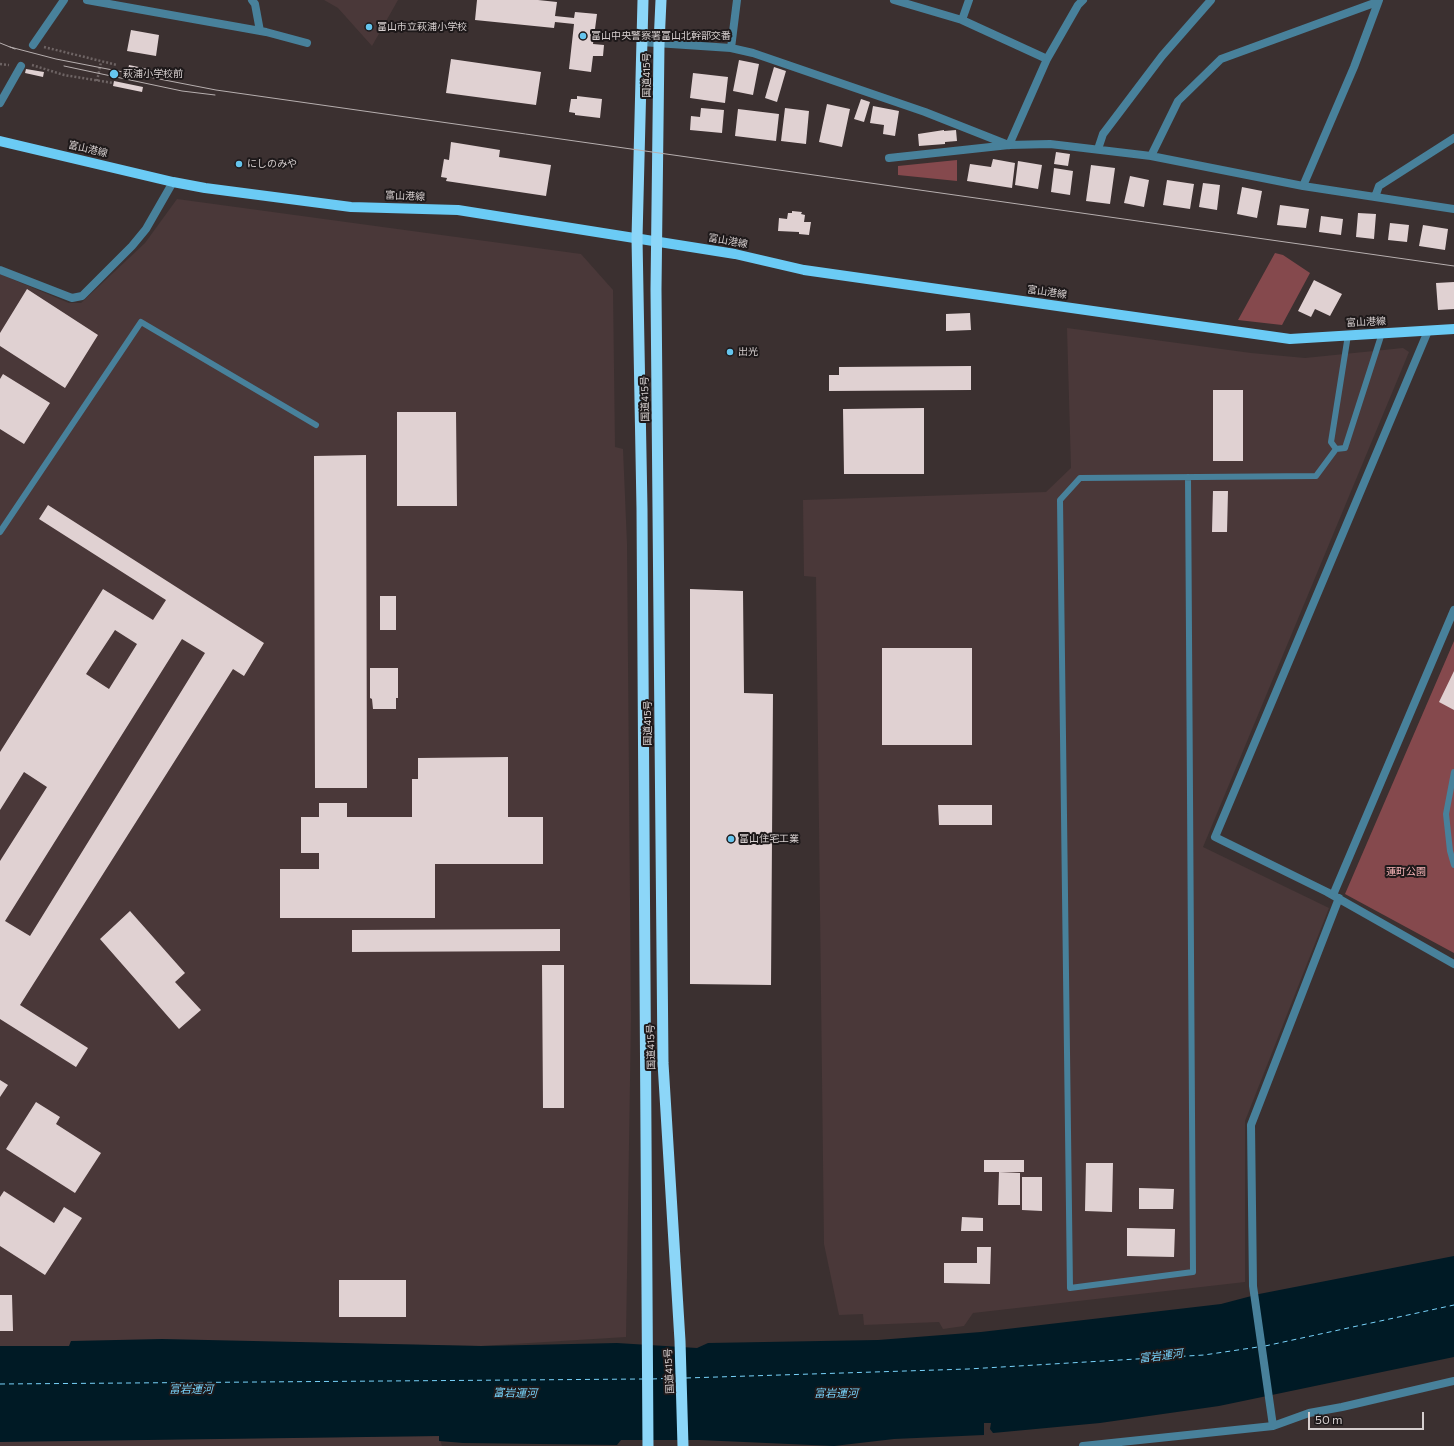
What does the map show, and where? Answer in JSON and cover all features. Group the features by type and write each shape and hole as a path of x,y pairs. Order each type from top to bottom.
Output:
{"highway":[{"name":"国道415号","path":"642,0 637,238 642,517 648,1446"},
{"name":"国道415号","path":"661,0 659,44 658,242 656,297 663,1063 680,1341 683,1446"}],"main road":[{"name":"富山港線","path":"0,140 173,182 351,207 458,210 735,254 804,270 1290,339 1454,329"}],"street":[{"path":"34,43 64,0"},
{"path":"87,0 260,31 307,43"},
{"path":"252,0 255,4 260,31"},
{"path":"731,48 737,0"},
{"path":"894,0 962,20 1047,59"},
{"path":"962,20 969,0"},
{"path":"1009,145 1047,59 1078,5 1083,0"},
{"path":"1098,149 1103,134 1162,56 1211,0"},
{"path":"1151,156 1178,101 1221,59 1376,1"},
{"path":"1303,186 1354,67 1376,1"},
{"path":"641,42 731,48 753,53 925,112 1009,145"},
{"path":"0,103 21,66"},
{"path":"1375,197 1379,186 1454,138"},
{"path":"889,158 1009,145 1050,144 1151,156 1303,186 1454,209"},
{"path":"0,270 72,298 82,296 132,246 146,229 173,182"},
{"path":"1428,331 1215,837 1336,897 1454,964"},
{"path":"1273,1426 1268,1401 1253,1286 1251,1125 1336,897 1454,610"},
{"path":"1083,1446 1273,1426 1309,1413 1342,1407 1454,1381"}],"lane":[{"path":"0,532 141,322 316,425"},
{"path":"1188,477 1193,1272 1070,1288 1060,500 1080,478 1188,477 1316,476 1336,449 1345,448 1382,333"},
{"path":"1336,449 1331,442 1348,336"},
{"path":"1454,772 1446,814 1450,851 1454,866"}],"path":[{"path":"34,43 65,54 117,65"},
{"path":"97,82 101,62"},
{"path":"21,66 30,64 64,75 97,82 113,83"}],"shaded area":[{"name":"富山市立萩浦小学校","path":"324,0 398,0 372,46 338,8"},
{"path":"177,199 581,254 613,290 615,447 623,449 627,544 631,1017 626,1337 481,1346 71,1341 70,1346 0,1346 0,274 69,303 81,303 145,243"},
{"path":"1067,328 1251,353 1305,358 1403,348 1409,352 1203,847 1329,908 1245,1121 1245,1282 973,1313 964,1326 943,1329 939,1322 864,1325 863,1314 839,1315 824,1244 816,577 804,576 803,500 1046,492 1071,468"},
{"path":"439,1436 442,1446 0,1446 0,1441"}],"green space":[{"path":"957,160 957,181 898,175 898,166"},
{"path":"1275,253 1283,255 1310,273 1282,325 1238,320"},
{"name":"蓮町公園","path":"1454,641 1454,953 1345,894"}],"water":[{"name":"富岩運河","path":"1454,1256 1454,1357 1219,1406 1100,1423 993,1433 990,1429 991,1423 984,1423 984,1435 894,1439 834,1446 699,1440 621,1440 617,1445 463,1443 439,1441 439,1436 0,1442 0,1346 69,1346 71,1341 162,1339 481,1346 617,1343 697,1348 708,1343 878,1340 981,1332 1221,1304 1259,1294"}],"building":[{"name":"富山中央警察署富山北幹部交番","path":"477,0 538,0 557,2 555,16 574,18 575,12 597,14 593,44 604,45 603,56 593,56 591,72 569,69 574,24 555,22 554,28 475,20"},
{"path":"131,30 159,35 156,56 127,51"},
{"path":"451,59 541,72 536,105 446,93"},
{"path":"739,60 759,64 753,95 733,91"},
{"path":"129,65 158,71 157,76 128,70"},
{"path":"774,67 786,71 777,102 765,98"},
{"path":"26,69 44,72 43,77 25,73"},
{"path":"693,73 728,77 725,103 690,98"},
{"path":"114,81 143,87 142,92 113,86"},
{"path":"577,96 602,99 600,118 575,115 575,113 569,112 571,99 577,99"},
{"path":"861,99 870,102 864,122 854,119"},
{"path":"827,104 850,109 842,147 819,142"},
{"path":"873,106 899,111 895,136 883,134 884,125 870,123"},
{"path":"701,108 724,110 722,133 690,130 691,116 700,117"},
{"path":"785,108 809,111 806,144 781,141"},
{"path":"738,109 779,114 776,141 735,136"},
{"path":"944,130 956,130 957,141 945,142 945,144 919,146 918,134"},
{"path":"451,142 500,150 499,157 551,165 546,196 446,181 447,178 441,177 444,159 449,160"},
{"path":"1056,152 1070,154 1068,166 1054,164"},
{"path":"993,159 1015,163 1012,188 967,181 970,164 991,167"},
{"path":"1018,161 1042,165 1038,189 1015,185"},
{"path":"1091,165 1115,168 1110,204 1086,201"},
{"path":"1054,168 1073,171 1070,195 1051,192"},
{"path":"1130,176 1149,180 1144,207 1124,203"},
{"path":"1167,180 1194,184 1190,209 1163,205"},
{"path":"1203,183 1220,185 1217,210 1199,207"},
{"path":"1242,187 1262,191 1257,218 1237,214"},
{"path":"1280,205 1309,209 1306,228 1277,225"},
{"path":"792,211 802,212 801,214 805,215 804,222 811,222 809,235 799,234 799,232 778,231 779,218 787,219 788,213 792,213"},
{"path":"1358,213 1376,214 1374,239 1356,237"},
{"path":"1321,216 1343,219 1341,235 1319,232"},
{"path":"1390,223 1409,225 1407,242 1388,240"},
{"path":"1423,225 1448,229 1445,250 1419,246"},
{"path":"1314,280 1342,294 1330,316 1315,309 1311,317 1298,311"},
{"path":"1454,282 1454,309 1438,310 1436,283"},
{"path":"27,289 98,335 65,388 0,346 0,333"},
{"path":"970,313 971,330 946,331 946,314"},
{"path":"971,366 971,390 829,391 829,375 839,375 839,367"},
{"path":"3,374 50,403 24,444 0,429 0,379"},
{"path":"1213,390 1243,390 1243,461 1213,461"},
{"path":"924,408 924,474 844,474 843,409"},
{"path":"397,412 456,412 457,506 397,506"},
{"path":"366,455 367,788 315,788 314,456"},
{"path":"1213,491 1228,491 1227,532 1212,532"},
{"path":"48,505 264,643 244,676 233,669 20,1005 88,1048 76,1067 0,1019 0,861 47,787 24,772 0,810 0,752 103,589 153,620 166,600 39,519","holes":["115,630 137,644 109,689 86,674","182,639 205,653 30,936 5,921"]},
{"name":"富山住宅工業","path":"690,589 743,591 744,693 773,694 771,985 690,984"},
{"path":"380,596 396,596 396,630 380,630"},
{"path":"882,648 972,648 972,745 882,745"},
{"path":"370,668 398,668 398,698 396,698 396,709 373,709 372,699 370,698"},
{"path":"1454,671 1454,710 1439,702"},
{"path":"508,757 508,817 543,817 543,864 435,864 435,918 280,918 280,869 319,869 319,853 301,853 301,817 319,817 319,803 347,803 347,817 412,817 412,779 418,779 418,758"},
{"path":"938,805 992,805 992,825 939,825"},
{"path":"130,911 185,973 175,982 201,1010 179,1029 100,939"},
{"path":"560,929 560,951 352,952 352,930"},
{"path":"542,965 564,965 564,1108 543,1108"},
{"path":"0,1080 8,1085 0,1097"},
{"path":"36,1102 60,1117 56,1124 101,1153 75,1193 6,1149"},
{"path":"984,1160 1024,1160 1024,1172 984,1172"},
{"path":"1086,1163 1113,1163 1112,1212 1085,1211"},
{"path":"999,1172 1020,1173 1020,1205 998,1205"},
{"path":"1022,1177 1042,1177 1042,1211 1022,1210"},
{"path":"1139,1188 1174,1189 1173,1209 1139,1209"},
{"path":"4,1191 54,1223 64,1207 82,1218 45,1275 0,1246 0,1197"},
{"path":"962,1217 983,1218 983,1231 961,1231"},
{"path":"1127,1228 1175,1229 1174,1257 1127,1256"},
{"path":"977,1247 991,1247 990,1284 944,1283 944,1263 977,1263"},
{"path":"339,1280 406,1280 406,1317 339,1317"},
{"path":"0,1295 12,1295 13,1331 0,1331"}],"ferry route":[{"path":"1265,1346 1454,1305"},
{"path":"686,1378 968,1369 1204,1355 1258,1347"},
{"path":"652,1379 675,1378"},
{"path":"0,1384 643,1379"}],"tram line":[{"path":"0,43 15,49"},
{"path":"10,47 56,59 216,90 1454,266"},
{"path":"64,66 182,91 215,95"}],"place":[{"name":"富山市立萩浦小学校","path":"369,27"},
{"name":"富山中央警察署富山北幹部交番","path":"583,36"},
{"name":"萩浦小学校前","path":"114,74"},
{"name":"にしのみや","path":"239,164"},
{"name":"出光","path":"730,352"},
{"name":"富山住宅工業","path":"731,839"}]}
